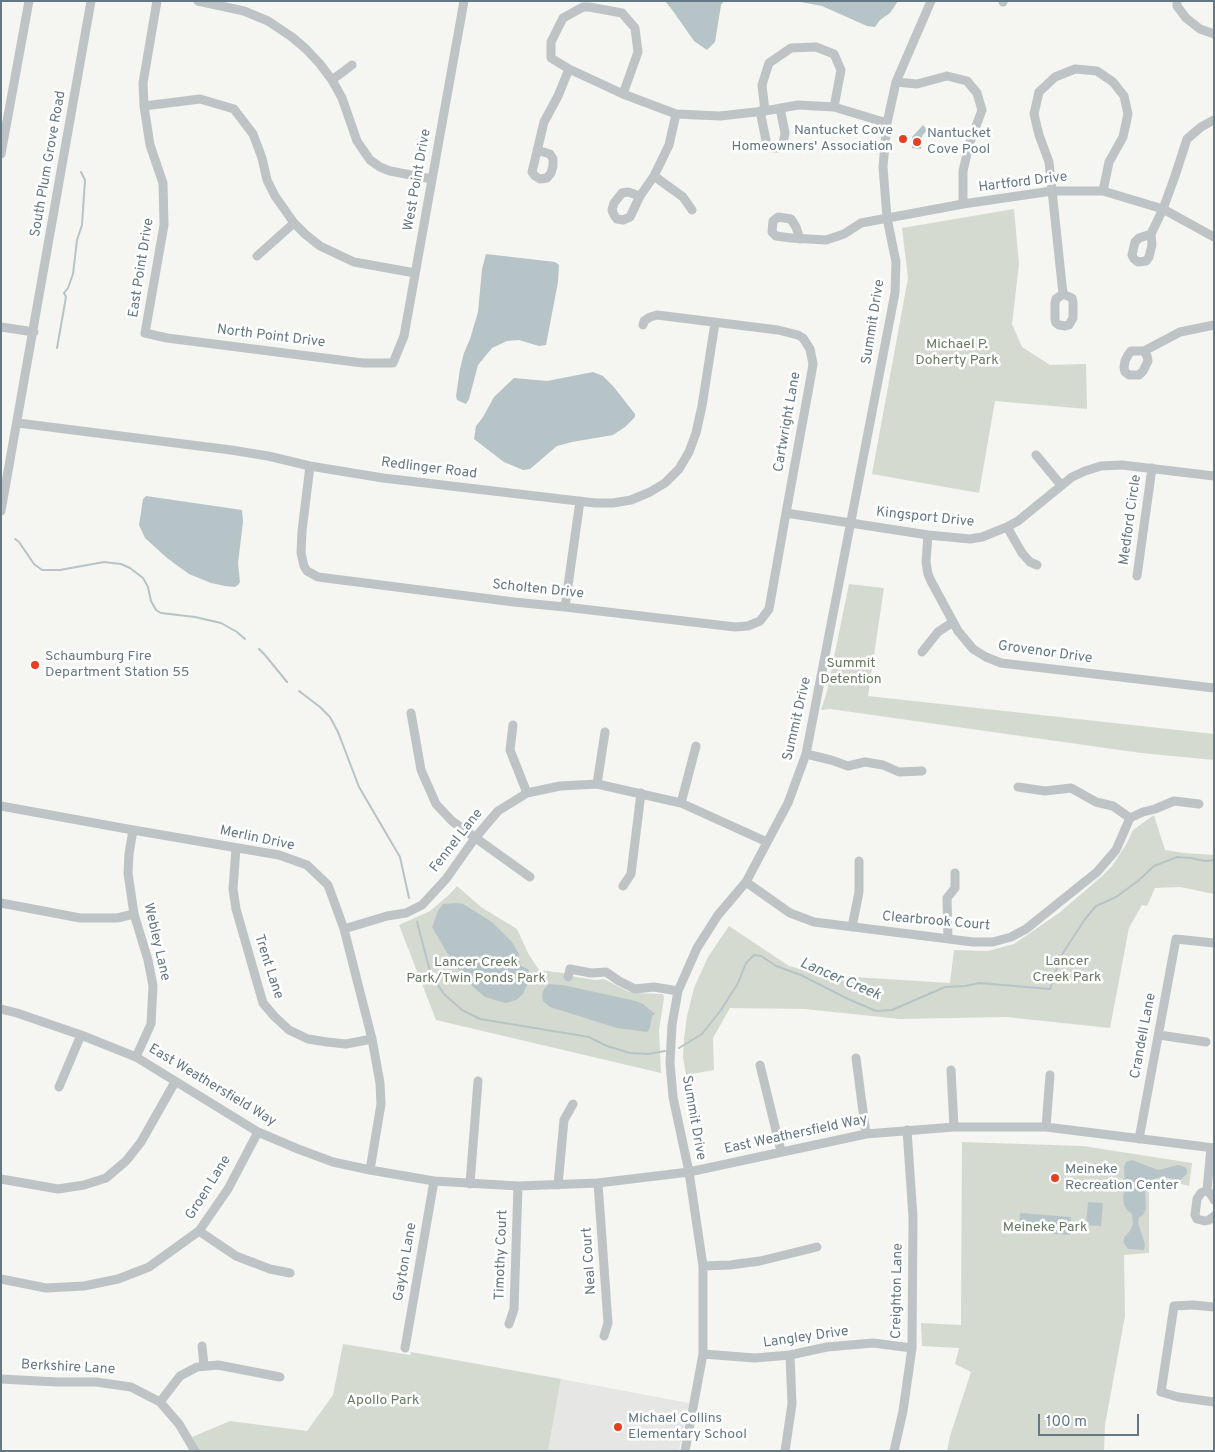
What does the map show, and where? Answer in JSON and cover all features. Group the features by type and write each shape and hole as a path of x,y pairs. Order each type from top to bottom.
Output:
{"street":[{"path":"1,154 29,1"},
{"name":"South Plum Grove Road","path":"1,511 91,1"},
{"name":"East Point Drive","path":"145,333 164,225 163,183 150,145 144,106 143,83 157,1"},
{"path":"198,1 237,9 268,21 292,37 306,48 332,80 342,98 357,141 370,160 390,171 432,179"},
{"name":"West Point Drive","path":"393,363 404,336 464,1"},
{"name":"Summit Drive","path":"685,1451 703,1354 704,1266 689,1172 673,1097 670,1063 672,1024 678,990 697,948 718,915 746,882 788,803 806,754 895,293 896,262 887,218 883,167 887,123 896,82 931,1"},
{"path":"1177,1 1177,6 1186,18 1200,30 1214,34"},
{"path":"623,94 638,52 635,28 622,12 583,7 563,18 551,42 551,58 623,94 676,114 720,116 798,105 834,107 887,123"},
{"path":"780,108 785,140 778,148 773,148 767,145 762,111 762,85 769,63 791,48 816,47 834,54 841,70 834,107"},
{"path":"332,80 352,65"},
{"path":"537,150 544,122 558,96 569,68"},
{"path":"1063,294 1049,162 1034,114 1039,92 1055,77 1075,69 1098,71 1113,82 1124,96 1128,114 1123,137 1109,162 1103,191"},
{"path":"896,82 917,84 947,76 967,81 977,93 982,110 969,145 963,171 962,204"},
{"path":"144,106 200,99 234,109 253,134 262,158 267,180 275,196 294,223 312,241 354,262 415,274"},
{"path":"640,196 654,176 669,145 676,114"},
{"path":"1151,234 1180,165 1187,139 1201,127 1214,120"},
{"path":"654,176 683,197 692,210"},
{"name":"Hartford Drive","path":"800,239 826,240 844,234 860,223 962,204 1052,191 1103,191 1163,209 1214,237"},
{"path":"257,256 294,223"},
{"name":"Cartwright Lane","path":"643,325 650,317 657,316 791,332 803,338 812,356 812,370 786,513"},
{"name":"Redlinger Road","path":"18,423 231,450 383,478 580,501 613,503 631,500 650,492 665,482 679,469 689,452 696,434 715,323"},
{"path":"1144,351 1180,332 1214,325"},
{"path":"1,327 34,332"},
{"name":"North Point Drive","path":"145,333 167,338 353,362 393,363"},
{"path":"1036,455 1061,485"},
{"name":"Kingsport Drive","path":"786,513 928,535 970,539 982,537 1007,527 1024,516 1061,485 1085,470 1101,466 1122,465 1214,476"},
{"name":"Scholten Drive","path":"310,466 300,544 304,566 313,576 736,627 748,626 760,621 769,609 786,513"},
{"name":"Medford Circle","path":"1137,576 1152,468"},
{"path":"565,606 580,501"},
{"path":"1007,527 1022,553 1030,562 1037,564"},
{"name":"Grovenor Drive","path":"928,535 926,562 928,574 953,622 973,649 986,658 1001,663 1214,688"},
{"path":"922,652 938,632 953,622"},
{"path":"411,713 421,770 436,804 452,821 530,877"},
{"path":"513,725 510,750 527,793"},
{"path":"597,784 605,732"},
{"path":"681,803 696,746"},
{"path":"806,754 848,766 865,762 883,765 899,772 922,771"},
{"name":"Fennel Lane","path":"344,929 387,916 406,913 422,905 446,879 475,838 498,811 527,793 560,786 597,784 681,803 767,842"},
{"path":"1018,787 1044,791 1071,788 1096,802 1113,806 1130,818 1174,801 1199,804"},
{"path":"623,886 631,874 641,793"},
{"name":"Merlin Drive","path":"1,806 279,855 307,865 328,885 344,929 372,1039 380,1083 381,1104 370,1170"},
{"name":"Clearbrook Court","path":"746,882 790,913 814,922 973,942 993,942 1012,937 1026,929 1097,872 1116,850 1130,818"},
{"name":"Webley Lane","path":"133,830 128,874 134,914 148,960 153,986 151,1024 136,1057"},
{"name":"Trent Lane","path":"236,848 234,889 236,909 263,1003 289,1030 308,1038 346,1044 372,1039"},
{"path":"852,927 859,892 859,862"},
{"path":"948,939 947,898 955,888 955,873"},
{"path":"1,903 80,918 116,918 134,914"},
{"name":"Crandell Lane","path":"1139,1139 1176,939 1214,943"},
{"path":"568,977 570,969 592,973 606,972 635,989 678,990"},
{"name":"East Weathersfield Way","path":"1,1009 80,1035 136,1057 258,1132 298,1150 333,1162 434,1180 518,1186 598,1183 689,1172 866,1134 954,1127 1046,1127 1212,1148"},
{"path":"59,1087 80,1035"},
{"path":"1159,1035 1206,1042"},
{"path":"856,1058 866,1134"},
{"path":"760,1064 781,1151"},
{"path":"951,1070 954,1127"},
{"path":"1046,1127 1050,1075"},
{"path":"470,1184 478,1081"},
{"path":"1,1180 58,1189 84,1185 106,1178 126,1162 141,1142 175,1082"},
{"path":"558,1184 564,1120 573,1104"},
{"name":"Creighton Lane","path":"894,1451 903,1411 912,1348 913,1217 907,1130"},
{"name":"Groen Lane","path":"1,1279 46,1288 84,1286 118,1279 148,1267 199,1231 228,1188 258,1132"},
{"path":"1212,1148 1207,1190 1214,1200"},
{"name":"Gayton Lane","path":"405,1348 434,1180"},
{"name":"Neal Court","path":"598,1183 608,1323 604,1336"},
{"name":"Timothy Court","path":"509,1324 514,1309 518,1186"},
{"path":"1207,1190 1201,1193 1197,1199 1195,1215 1197,1219 1205,1222 1214,1216"},
{"path":"199,1231 236,1256 270,1269 290,1273"},
{"path":"704,1266 760,1261 817,1247"},
{"path":"1214,1307 1174,1306 1161,1392 1178,1397 1214,1402"},
{"name":"Langley Drive","path":"703,1354 755,1358 790,1355 827,1347 873,1343 912,1348"},
{"path":"202,1346 204,1366"},
{"path":"784,1451 792,1404 790,1355"},
{"path":"195,1451 179,1424 160,1402 180,1376 197,1367 218,1365 280,1377"},
{"name":"Berkshire Lane","path":"1,1379 96,1382 131,1387 160,1402"}],"shaded area":[{"path":"665,1 724,1 721,5 715,42 707,50 694,41"},
{"path":"795,1 898,1 890,13 880,20 875,27 867,26 822,6"},
{"name":"Nantucket Cove Pool","path":"923,125 927,130 922,136 921,149 912,148 912,137"},
{"path":"486,254 555,262 559,265 558,282 546,345 539,346 519,340 507,341 492,348 478,365 466,404 457,400 456,396 464,353 478,312 482,269"},
{"path":"593,372 603,376 613,386 635,414 635,417 625,427 613,435 557,446 530,469 523,470 504,462 474,439 476,426 494,397 514,378 547,381"},
{"path":"146,496 242,510 243,522 238,563 240,582 238,585 235,587 211,583 189,574 167,558 145,538 139,525 143,499"},
{"path":"443,904 463,904 492,922 512,942 519,954 521,966 528,969 532,978 523,994 516,1000 506,1003 485,997 461,973 446,951 432,927"},
{"path":"549,984 563,985 643,1004 655,1014 652,1016 650,1028 647,1032 617,1028 550,1007 543,1001 542,995 544,989"},
{"path":"1132,1160 1158,1170 1178,1165 1185,1167 1187,1170 1187,1174 1180,1180 1163,1176 1150,1181 1145,1188 1146,1209 1143,1215 1139,1217 1138,1223 1145,1244 1144,1250 1128,1249 1123,1242 1133,1224 1132,1214 1124,1205 1123,1196 1125,1190 1124,1167 1126,1162"},
{"path":"1088,1202 1103,1203 1101,1226 1086,1225"},
{"path":"1020,1213 1071,1217 1070,1235 1019,1231"},
{"name":"Michael Collins Elementary School","path":"561,1379 689,1403 679,1451 548,1451"}],"green space":[{"name":"Michael P. Doherty Park","path":"1014,209 1019,264 1012,324 1022,347 1050,365 1086,364 1087,409 995,401 979,493 872,474 908,278 902,228"},
{"name":"Summit Detention","path":"849,584 884,588 868,696 1214,734 1214,760 1141,753 830,709 821,710 827,691"},
{"name":"Lancer Creek Park","path":"1154,815 1165,850 1214,855 1214,894 1180,887 1155,888 1147,906 1142,905 1129,928 1110,1028 1006,1017 900,1019 805,1009 730,1008 713,1038 714,1070 686,1075 683,1057 684,1039 694,988 708,957 729,926 789,966 823,975 950,983 954,950 988,951 1014,944 1059,913 1101,877 1112,866 1133,830"},
{"name":"Lancer Creek Park/Twin Ponds Park","path":"457,886 481,907 517,929 528,953 539,970 596,980 604,979 635,993 663,994 659,1030 661,1073 436,1020 399,925 430,911"},
{"name":"Meineke Park","path":"962,1142 1083,1146 1192,1163 1189,1186 1161,1179 1149,1187 1149,1253 1124,1255 1125,1316 1105,1425 1104,1451 947,1451 971,1372 955,1364 959,1348 922,1346 921,1323 961,1325"},
{"name":"Apollo Park","path":"343,1344 410,1355 411,1352 561,1379 548,1451 199,1451 192,1437 230,1421 307,1431 333,1395"}],"waterway":[{"path":"57,348 66,297 64,293 73,274 77,240 82,225 85,180 81,172"},
{"path":"15,539 34,564 42,570 60,570 104,562 121,564 143,578 156,610 161,613 195,617 221,623 245,639"},
{"path":"259,649 287,682"},
{"path":"299,691 330,717 338,732 359,787 400,857 409,898"},
{"name":"Lancer Creek","path":"679,1048 702,1034 721,1010 738,983 746,963 754,955 761,956 776,966 801,975 876,1011 892,1010 945,987 979,983 1050,989 1061,956 1085,919 1096,906 1116,897 1138,881 1154,866 1177,857 1205,861 1214,860"},
{"name":"Lancer Creek","path":"417,922 431,975 444,994 462,1010 480,1019 589,1037 607,1046 630,1053 648,1054 665,1051"}],"place":[{"name":"Nantucket Cove Homeowners' Association","path":"903,139"},
{"name":"Nantucket Cove Pool","path":"917,142"},
{"name":"Schaumburg Fire Department Station 55","path":"35,665"},
{"name":"Meineke Recreation Center","path":"1055,1178"},
{"name":"Michael Collins Elementary School","path":"618,1427"}]}
